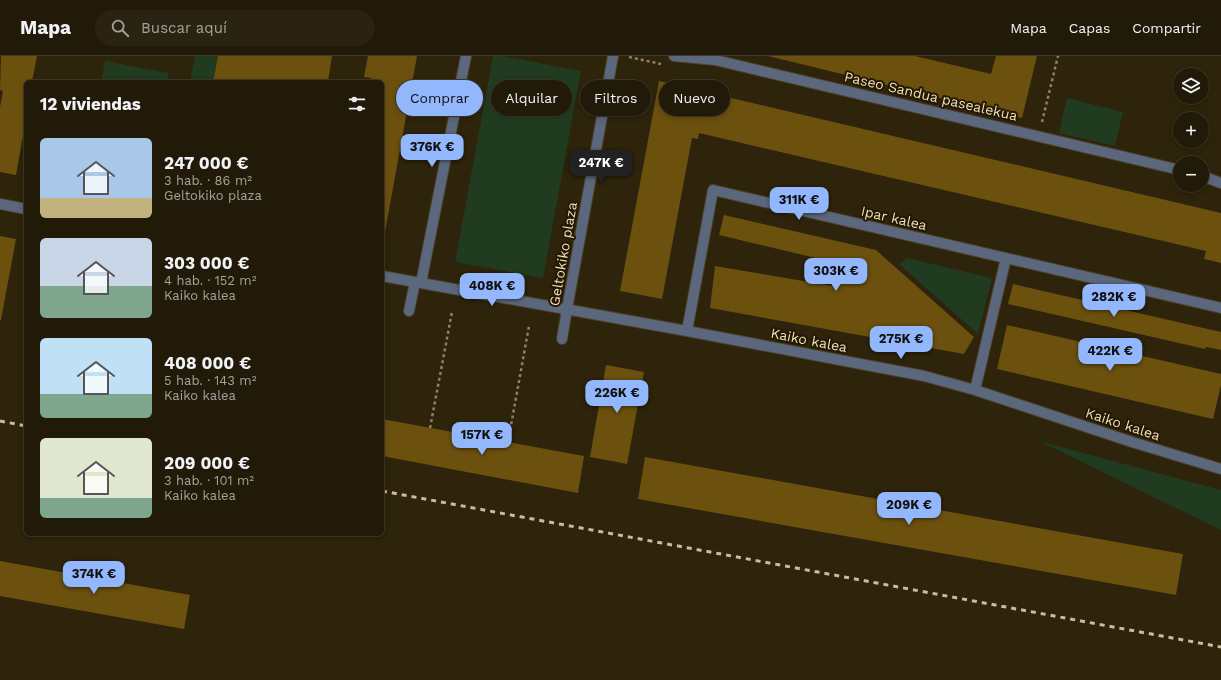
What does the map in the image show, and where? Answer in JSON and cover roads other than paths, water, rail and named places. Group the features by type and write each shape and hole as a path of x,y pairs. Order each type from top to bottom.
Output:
{"street":[{"path":"409,312 418,283 466,56"},
{"name":"Geltokiko plaza","path":"562,339 614,56"},
{"name":"Paseo Sandua pasealekua","path":"674,56 715,60 1173,168"},
{"path":"1209,179 1221,183"},
{"name":"Ipar kalea","path":"687,331 714,190 1006,258"},
{"path":"0,204 24,209"},
{"path":"975,390 1006,258 1221,308"},
{"name":"Kaiko kalea","path":"384,276 687,331 924,376 975,390 1132,442 1221,469"}],"railway":[{"path":"0,421 24,426"},
{"path":"384,491 1221,647"}]}
